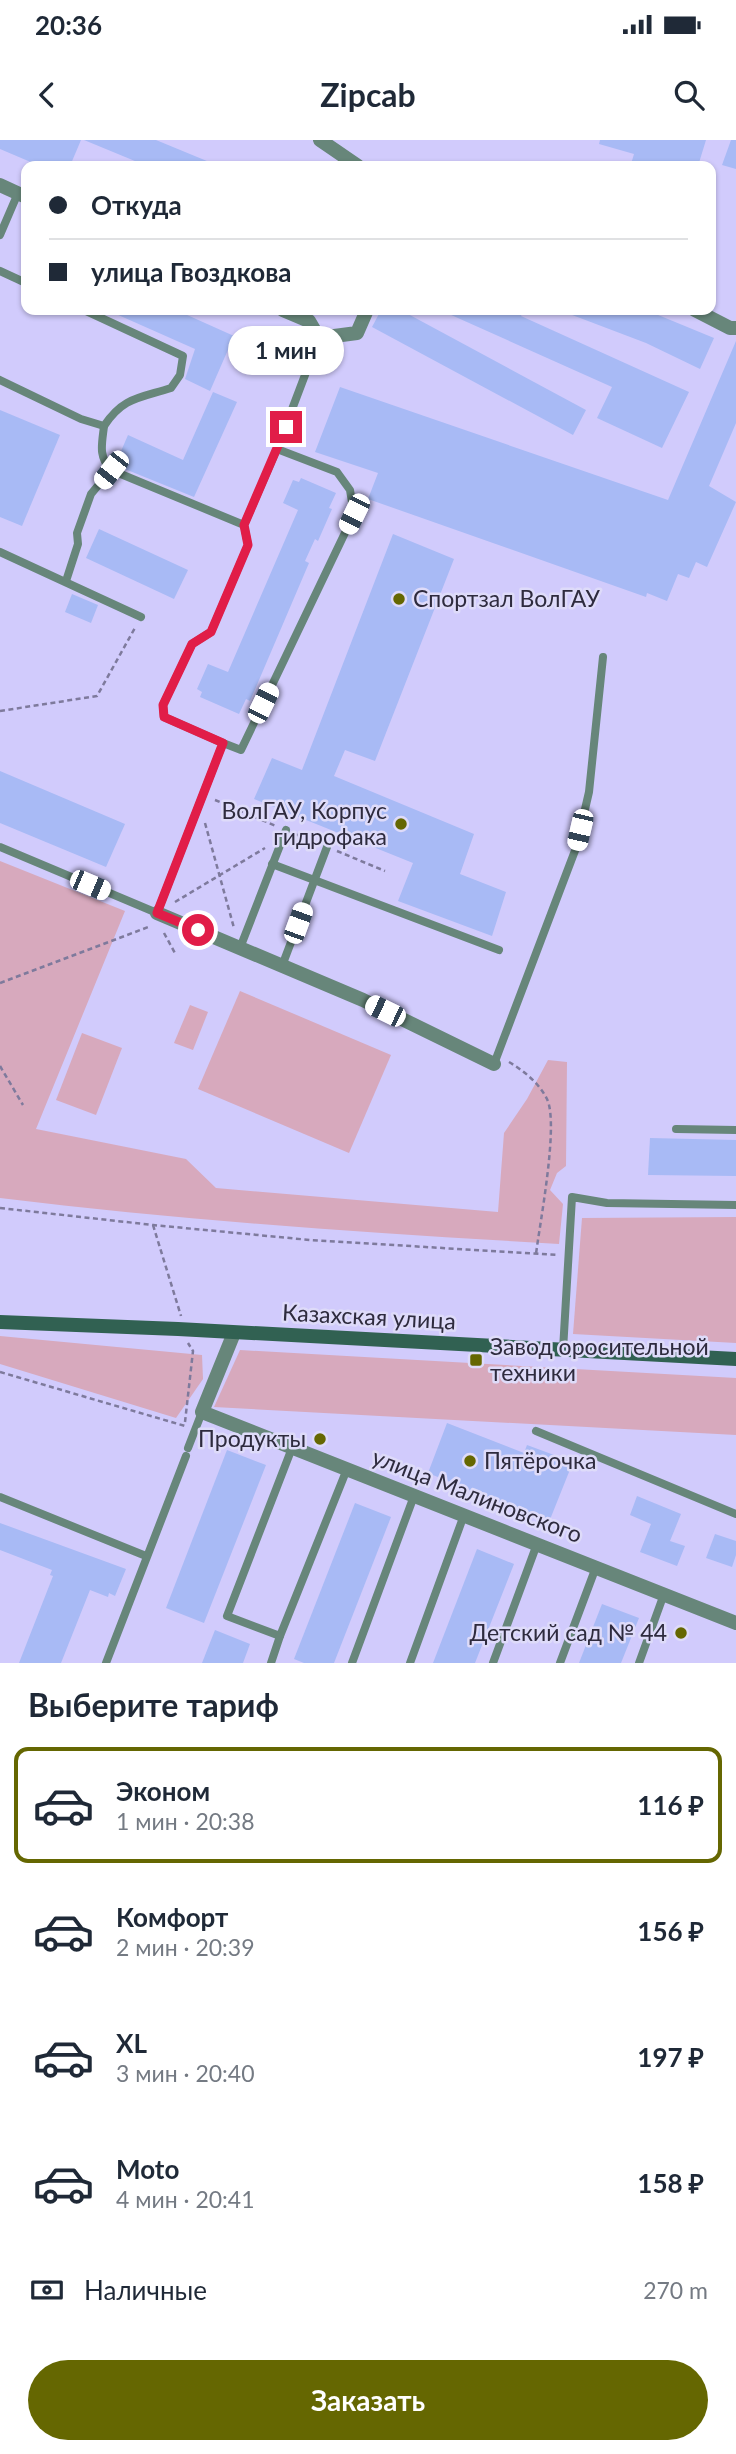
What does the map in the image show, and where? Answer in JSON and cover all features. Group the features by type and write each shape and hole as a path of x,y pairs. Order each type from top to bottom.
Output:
{"main road":[{"name":"Казахская улица","path":"0,1322 736,1359"}],"street":[{"path":"320,140 351,161"},
{"path":"0,185 21,195"},
{"path":"295,315 309,321 319,338 357,333 365,315"},
{"path":"705,315 730,328 736,328"},
{"path":"157,918 240,948 495,1059"},
{"path":"202,1412 234,1333"},
{"name":"улица Малиновского","path":"202,1412 736,1623"}],"lane":[{"path":"0,235 21,197"},
{"path":"0,271 21,281"},
{"path":"95,315 183,356 180,375 171,388 122,404 114,410 104,426 101,452 104,462 111,470 244,525"},
{"path":"277,449 337,472 351,490 354,514 241,750 164,717 163,705 192,644 211,632 248,545 244,525 277,449 319,338"},
{"path":"0,380 82,419 104,426"},
{"path":"66,581 78,544 77,533 92,494 111,470"},
{"path":"0,552 141,617"},
{"path":"495,1059 576,848 589,792 603,657"},
{"path":"0,847 157,918 223,743"},
{"path":"240,948 285,834"},
{"path":"282,966 327,847"},
{"path":"272,864 499,950"},
{"path":"676,1129 736,1130"},
{"path":"563,1350 572,1197 607,1203 736,1205"},
{"path":"106,1663 202,1412"},
{"path":"536,1431 736,1514"},
{"path":"280,1636 227,1616 292,1448"},
{"path":"271,1663 347,1469"},
{"path":"352,1663 414,1496"},
{"path":"0,1497 146,1556"},
{"path":"410,1663 464,1515"},
{"path":"493,1663 537,1544"},
{"path":"560,1663 596,1567"},
{"path":"639,1663 664,1594"}],"path":[{"path":"0,711 97,696 141,617"},
{"path":"199,803 240,948"},
{"path":"0,983 157,918 285,834"},
{"path":"495,1059 527,1072 548,1100 552,1133 536,1254"},
{"path":"0,1066 23,1105"},
{"path":"0,1208 153,1226 310,1240 569,1255"},
{"path":"0,1371 195,1429"}],"shaded area":[{"path":"0,861 125,911 36,1129 186,1159 216,1188 498,1212 504,1133 527,1099 548,1060 567,1062 566,1166 557,1173 550,1190 563,1204 559,1244 209,1220 0,1198"},
{"path":"240,991 391,1055 349,1153 198,1089"},
{"path":"190,1005 208,1012 193,1050 174,1043"},
{"path":"82,1033 122,1048 96,1115 56,1100"},
{"path":"736,1217 736,1343 573,1334 582,1218"},
{"path":"0,1336 202,1355 203,1379 176,1418 0,1364"},
{"path":"240,1350 736,1378 736,1435 214,1407"}],"building":[{"path":"0,140 81,140 72,161 28,161 0,149"},
{"path":"84,140 156,140 207,161 135,161"},
{"path":"600,140 706,140 700,161 632,161 634,154 599,144"},
{"path":"731,140 736,140 736,169 722,165"},
{"path":"118,315 187,315 234,336 210,391 185,379 195,349"},
{"path":"378,315 410,315 586,410 573,435 372,327"},
{"path":"451,315 522,315 689,392 662,448 597,418 612,387"},
{"path":"572,315 658,315 714,338 700,369 646,343"},
{"path":"736,341 736,423 709,486 736,502 707,567 696,562 689,578 678,574 667,601 647,593 646,597 368,499 378,473 315,452 340,387 668,500"},
{"path":"213,392 237,402 194,497 115,465 128,435 183,460"},
{"path":"0,410 60,435 22,526 0,517"},
{"path":"301,478 336,493 329,508 332,509 318,541 315,539 305,561 309,563 250,701 246,699 239,714 200,697 202,692 197,689 208,664 228,672 298,510 283,503 293,480 299,482"},
{"path":"99,529 188,570 174,599 86,558"},
{"path":"393,534 454,559 375,761 345,750 334,776 474,834 460,874 506,892 492,936 398,901 413,863 254,799 272,758 302,770"},
{"path":"72,594 98,605 91,623 65,612"},
{"path":"0,771 125,824 106,867 0,823"},
{"path":"650,1138 736,1140 736,1176 648,1175"},
{"path":"447,1423 524,1453 527,1445 573,1462 549,1522 428,1473"},
{"path":"227,1450 266,1465 204,1623 166,1608"},
{"path":"637,1496 681,1514 670,1541 685,1546 677,1566 640,1552 651,1524 630,1515"},
{"path":"355,1503 391,1517 334,1663 304,1663 294,1659"},
{"path":"0,1523 126,1569 115,1596 109,1593 108,1597 90,1590 61,1663 19,1663 53,1576 50,1575 52,1570 0,1550"},
{"path":"715,1534 736,1541 736,1555 732,1567 706,1558"},
{"path":"477,1549 514,1564 475,1663 433,1663"},
{"path":"602,1604 639,1618 621,1663 579,1663"},
{"path":"215,1630 250,1644 243,1663 202,1663"}],"place":[{"name":"Спортзал ВолГАУ","path":"399,599"},
{"name":"ВолГАУ, Корпус гидрофака","path":"401,824"},
{"name":"Завод оросительной техники","path":"476,1360"},
{"name":"Продукты","path":"320,1439"},
{"name":"Пятёрочка","path":"470,1461"},
{"name":"Детский сад № 44","path":"681,1633"}],"route":[{"path":"198,930 157,913 223,743 164,717 163,705 192,644 211,632 248,545 244,525 286,427"}]}
